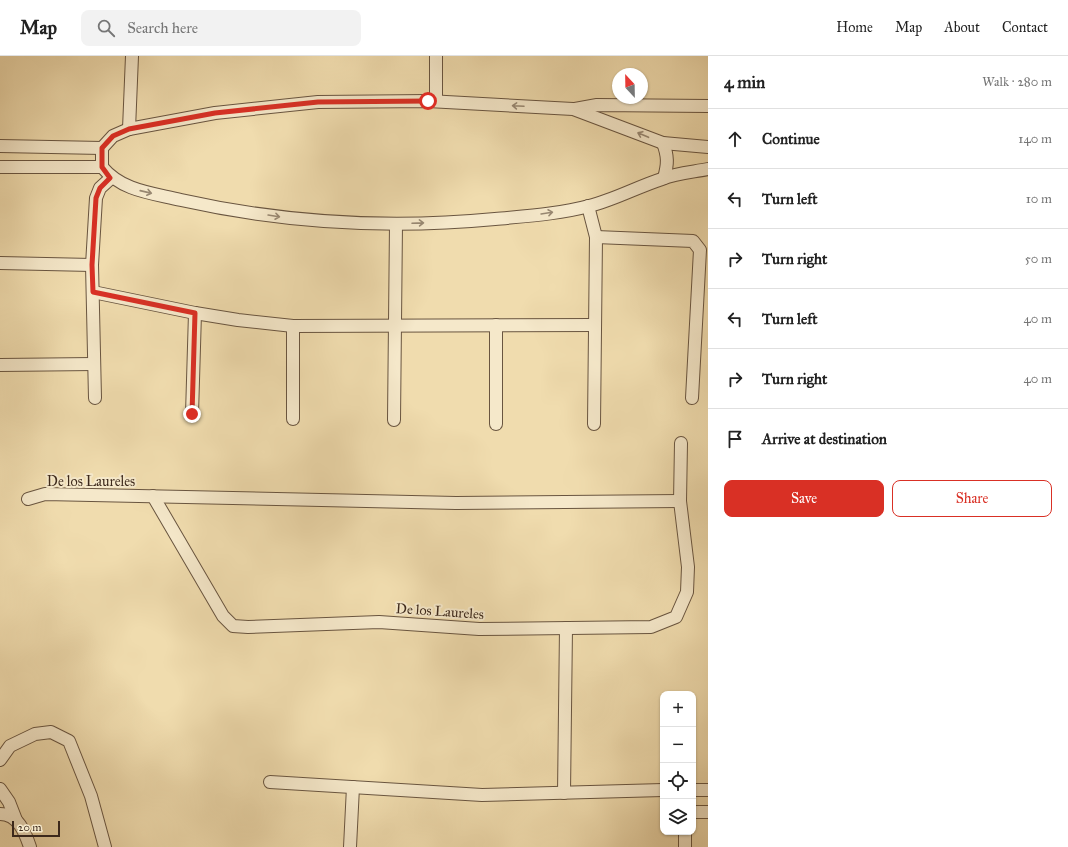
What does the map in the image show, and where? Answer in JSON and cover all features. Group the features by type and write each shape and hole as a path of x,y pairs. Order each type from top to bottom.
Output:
{"street":[{"path":"129,129 132,56"},
{"path":"436,56 436,101"},
{"path":"708,106 597,105 573,109 436,101 318,102 215,113 129,129 113,136 102,148 102,167 110,178 126,187 220,208 301,220 396,224 467,222 518,217 588,206 664,178 708,169"},
{"path":"573,109 663,143 708,147"},
{"path":"663,143 667,154 668,166 664,178"},
{"path":"0,146 102,148"},
{"path":"0,167 102,167"},
{"path":"95,398 92,265 96,198 100,188 110,178"},
{"path":"588,206 596,237 594,424"},
{"path":"394,420 396,224"},
{"path":"596,237 692,241 700,250 692,398"},
{"path":"0,263 92,265"},
{"path":"93,292 195,313 238,320 293,326 595,325"},
{"path":"192,414 195,313"},
{"path":"496,325 496,424"},
{"path":"293,326 293,419"},
{"path":"0,365 94,364"},
{"name":"De los Laureles","path":"153,496 223,616 233,626 248,627 379,622 479,629 652,627 676,617 687,592 688,567 680,501 681,443"},
{"name":"De los Laureles","path":"28,499 45,494 456,503 680,501"},
{"path":"564,793 566,628"},
{"path":"0,760 10,746 35,734 51,732 69,741 91,796 105,847"},
{"path":"270,782 482,795 660,790"},
{"path":"350,847 353,787"},
{"path":"0,789 9,802 16,820 24,830 30,847"},
{"path":"696,790 708,790"},
{"path":"696,812 708,812"},
{"path":"0,814 16,820"},
{"path":"684,847 685,835"}],"route":[{"path":"192,414 195,313 93,292 92,265 96,198 100,188 110,178 102,167 102,148 113,136 129,129 215,113 318,102 428,101"}]}
